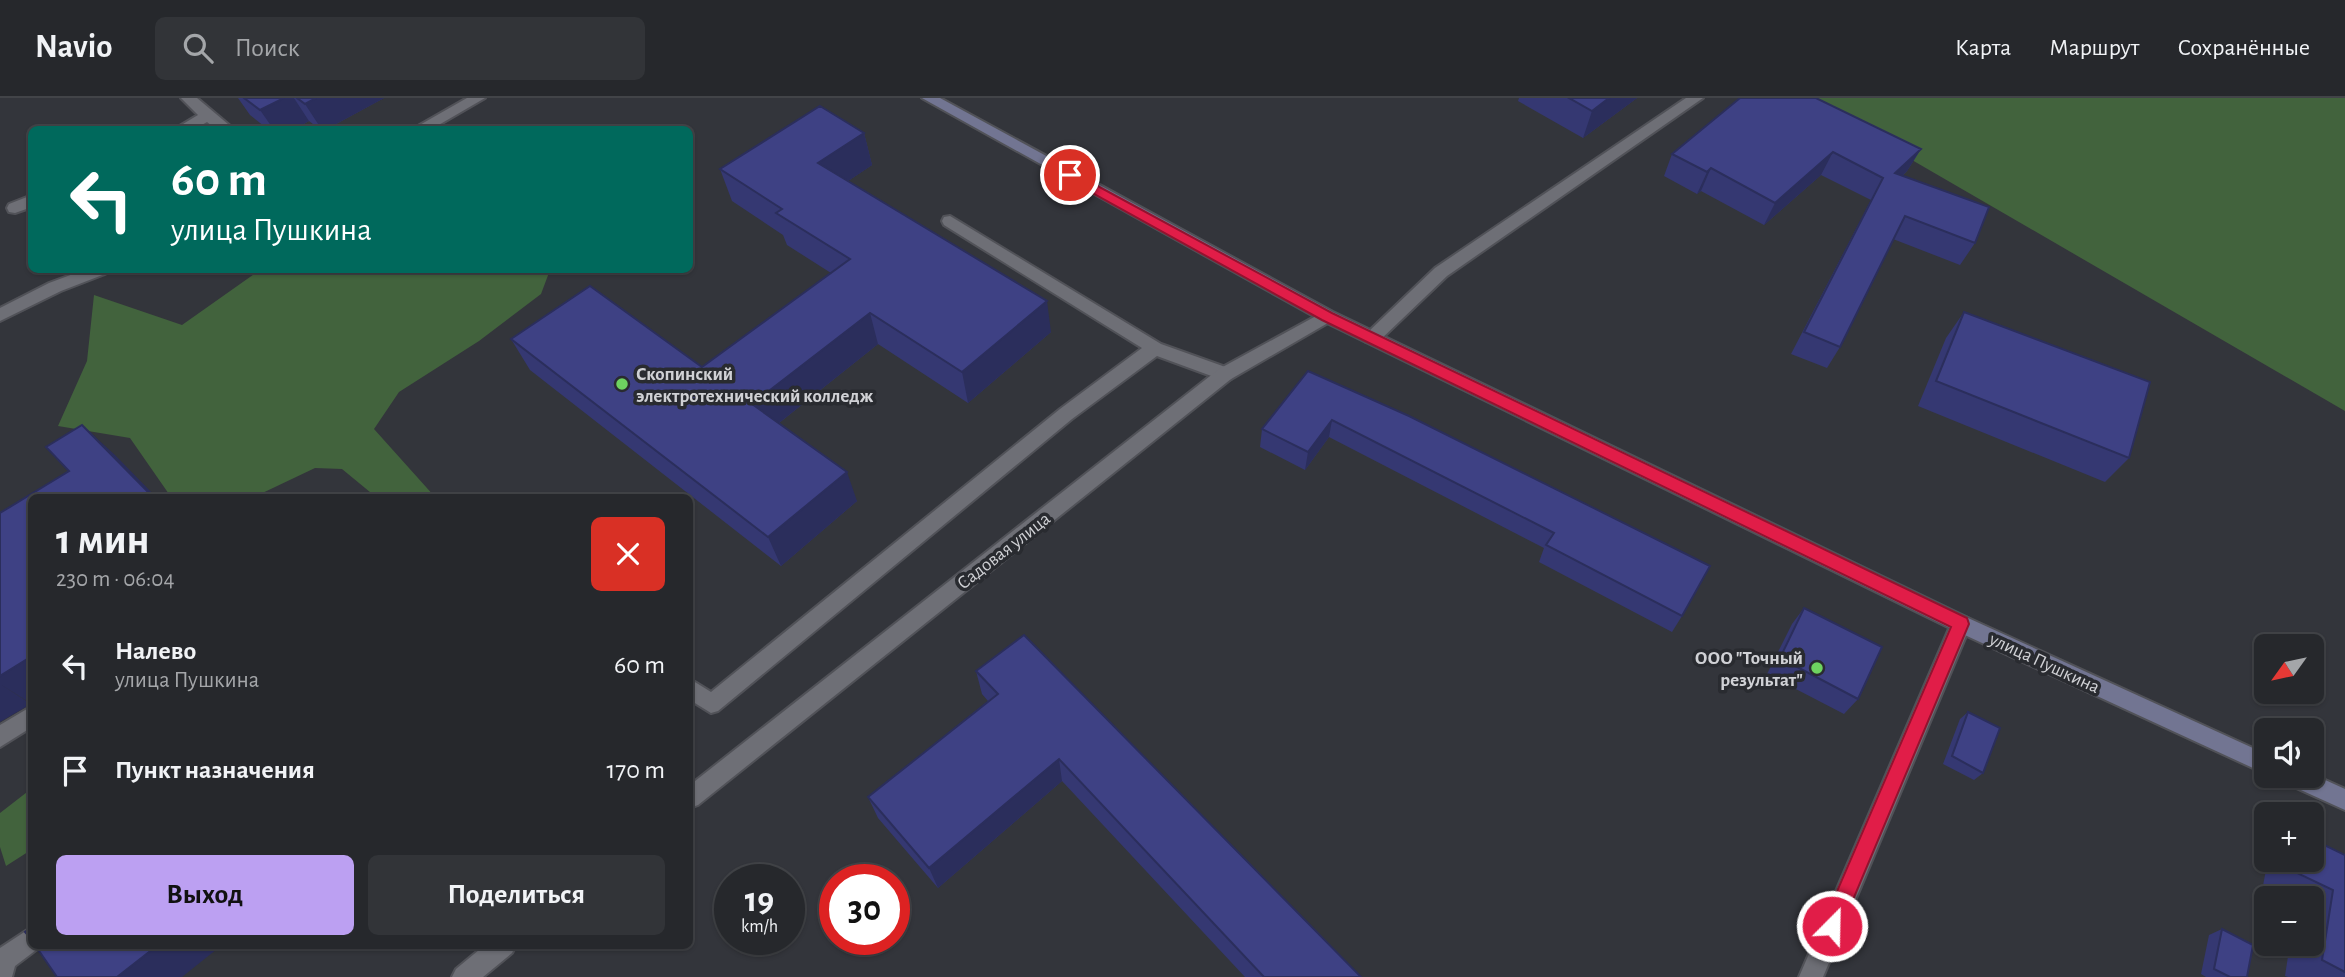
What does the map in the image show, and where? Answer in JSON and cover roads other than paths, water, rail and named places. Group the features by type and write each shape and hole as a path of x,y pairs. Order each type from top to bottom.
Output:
{"main road":[{"name":"улица Пушкина","path":"929,98 1327,316 1961,624 2254,758"},
{"path":"2319,788 2345,800"}],"street":[{"path":"188,98 208,116 188,126"},
{"path":"1372,338 1441,272 1696,98"},
{"path":"15,208 28,202"},
{"path":"950,221 1155,348 1225,374"},
{"path":"0,315 55,287 91,273"},
{"name":"Садовая улица","path":"693,796 1225,374 1327,316"},
{"path":"693,690 710,704 1066,414 1155,348"},
{"path":"1811,977 1961,624"},
{"path":"0,737 28,718"},
{"path":"0,976 6,958 28,942"},
{"path":"464,977 499,949"}],"lane":[{"path":"426,126 478,98"},
{"path":"208,116 222,126"}],"place":[{"name":"Скопинский электротехнический колледж","path":"622,384"},
{"name":"ООО \"Точный результат\"","path":"1817,668"}]}
